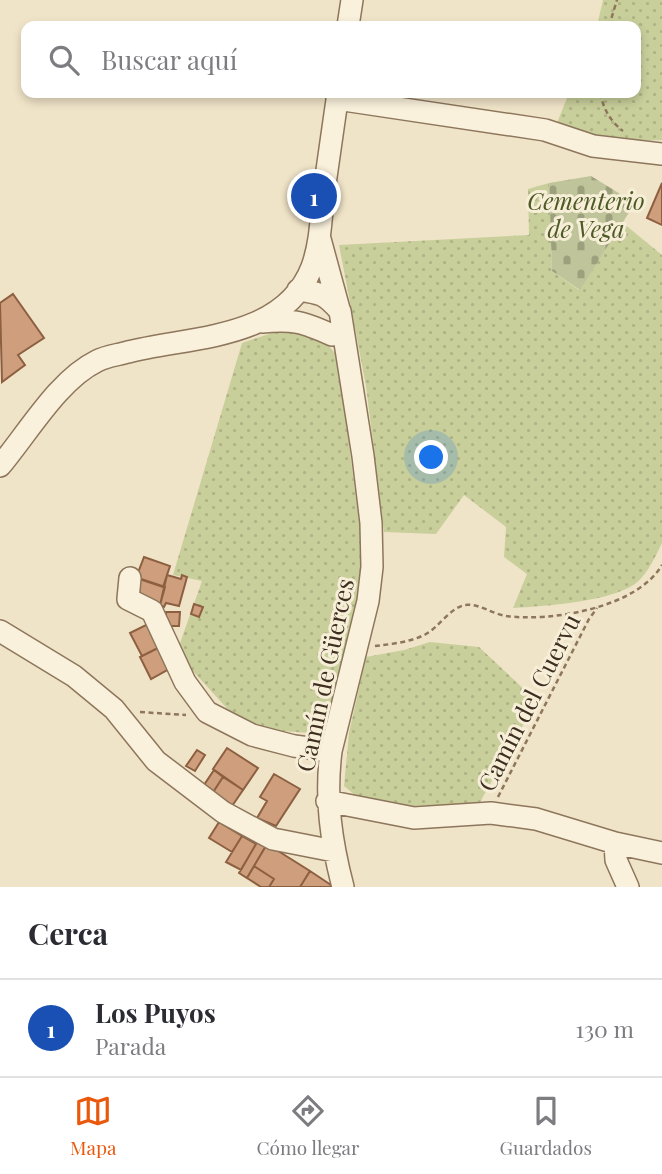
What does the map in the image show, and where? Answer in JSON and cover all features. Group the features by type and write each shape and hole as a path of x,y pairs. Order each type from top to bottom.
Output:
{"street":[{"path":"349,21 352,0"},
{"path":"0,466 74,376 98,360 162,343 228,334 282,308 298,290 312,267 319,235 338,98"},
{"path":"350,98 545,130 593,146 662,155"},
{"name":"Camín de Güerces","path":"319,235 340,311 339,342 372,523 369,601 331,751 327,801 334,851 343,887"},
{"path":"298,290 327,296 340,311"},
{"path":"298,290 306,304 339,342"},
{"path":"253,323 289,319 306,323 339,342"},
{"path":"130,578 128,599 152,611 186,682 207,712 252,736 293,746 331,751"},
{"path":"0,631 74,676 114,709 156,761 223,812 274,839 334,851"},
{"path":"327,801 414,818 491,813 536,819 615,843 662,853"},
{"path":"615,843 616,860 628,887"}],"path":[{"path":"611,21 617,0"},
{"path":"601,98 604,110 614,124 628,135"},
{"path":"357,647 399,643 427,634 462,606 473,605 502,615 521,617 556,615 597,608 639,589 657,574 662,565"},
{"name":"Camín del Cuervu","path":"491,813 500,791 597,608"},
{"path":"114,709 189,715 207,712"}],"green space":[{"path":"603,0 662,0 662,140 608,137 557,123 567,98 641,98 641,21 598,21"},
{"name":"Cementerio de Vega","path":"591,176 635,203 580,290 552,271 549,183"},
{"path":"549,183 552,271 579,290 623,223 662,255 662,543 644,575 624,590 576,602 513,608 527,574 504,557 506,527 464,495 436,534 384,532 366,386 339,245 529,235 528,189"},
{"path":"275,332 318,334 335,353 361,537 359,599 323,734 255,729 233,715 191,669 180,643 202,581 173,575 242,343"},
{"path":"430,642 479,647 527,692 531,707 526,720 479,804 408,806 356,796 344,786 349,733 366,657"}],"building":[{"path":"662,183 662,225 647,218"},
{"path":"13,294 44,338 18,355 25,365 2,382 0,303"},
{"path":"144,557 170,566 163,587 136,578"},
{"path":"167,575 181,579 182,575 187,577 179,606 166,603 164,607 160,605"},
{"path":"138,578 165,587 160,605 132,596"},
{"path":"194,604 203,607 199,617 191,614"},
{"path":"166,612 180,612 179,626 166,626"},
{"path":"148,624 160,647 142,656 130,633"},
{"path":"160,647 169,669 151,679 140,657"},
{"path":"227,748 258,768 243,790 213,769"},
{"path":"197,750 205,755 195,771 186,766"},
{"path":"214,770 223,777 212,794 202,788"},
{"path":"274,774 300,789 276,826 257,818 267,801 260,797"},
{"path":"223,777 243,790 230,809 210,797"},
{"path":"219,822 242,836 232,852 209,838"},
{"path":"242,836 256,844 241,870 226,862"},
{"path":"259,839 267,844 247,878 239,873"},
{"path":"267,844 310,871 300,887 269,887 274,879 254,866"},
{"path":"254,866 274,879 269,887 261,887 247,878"},
{"path":"310,871 331,885 330,887 300,887"}],"place":[{"name":"Los Puyos","path":"314,196"}]}
